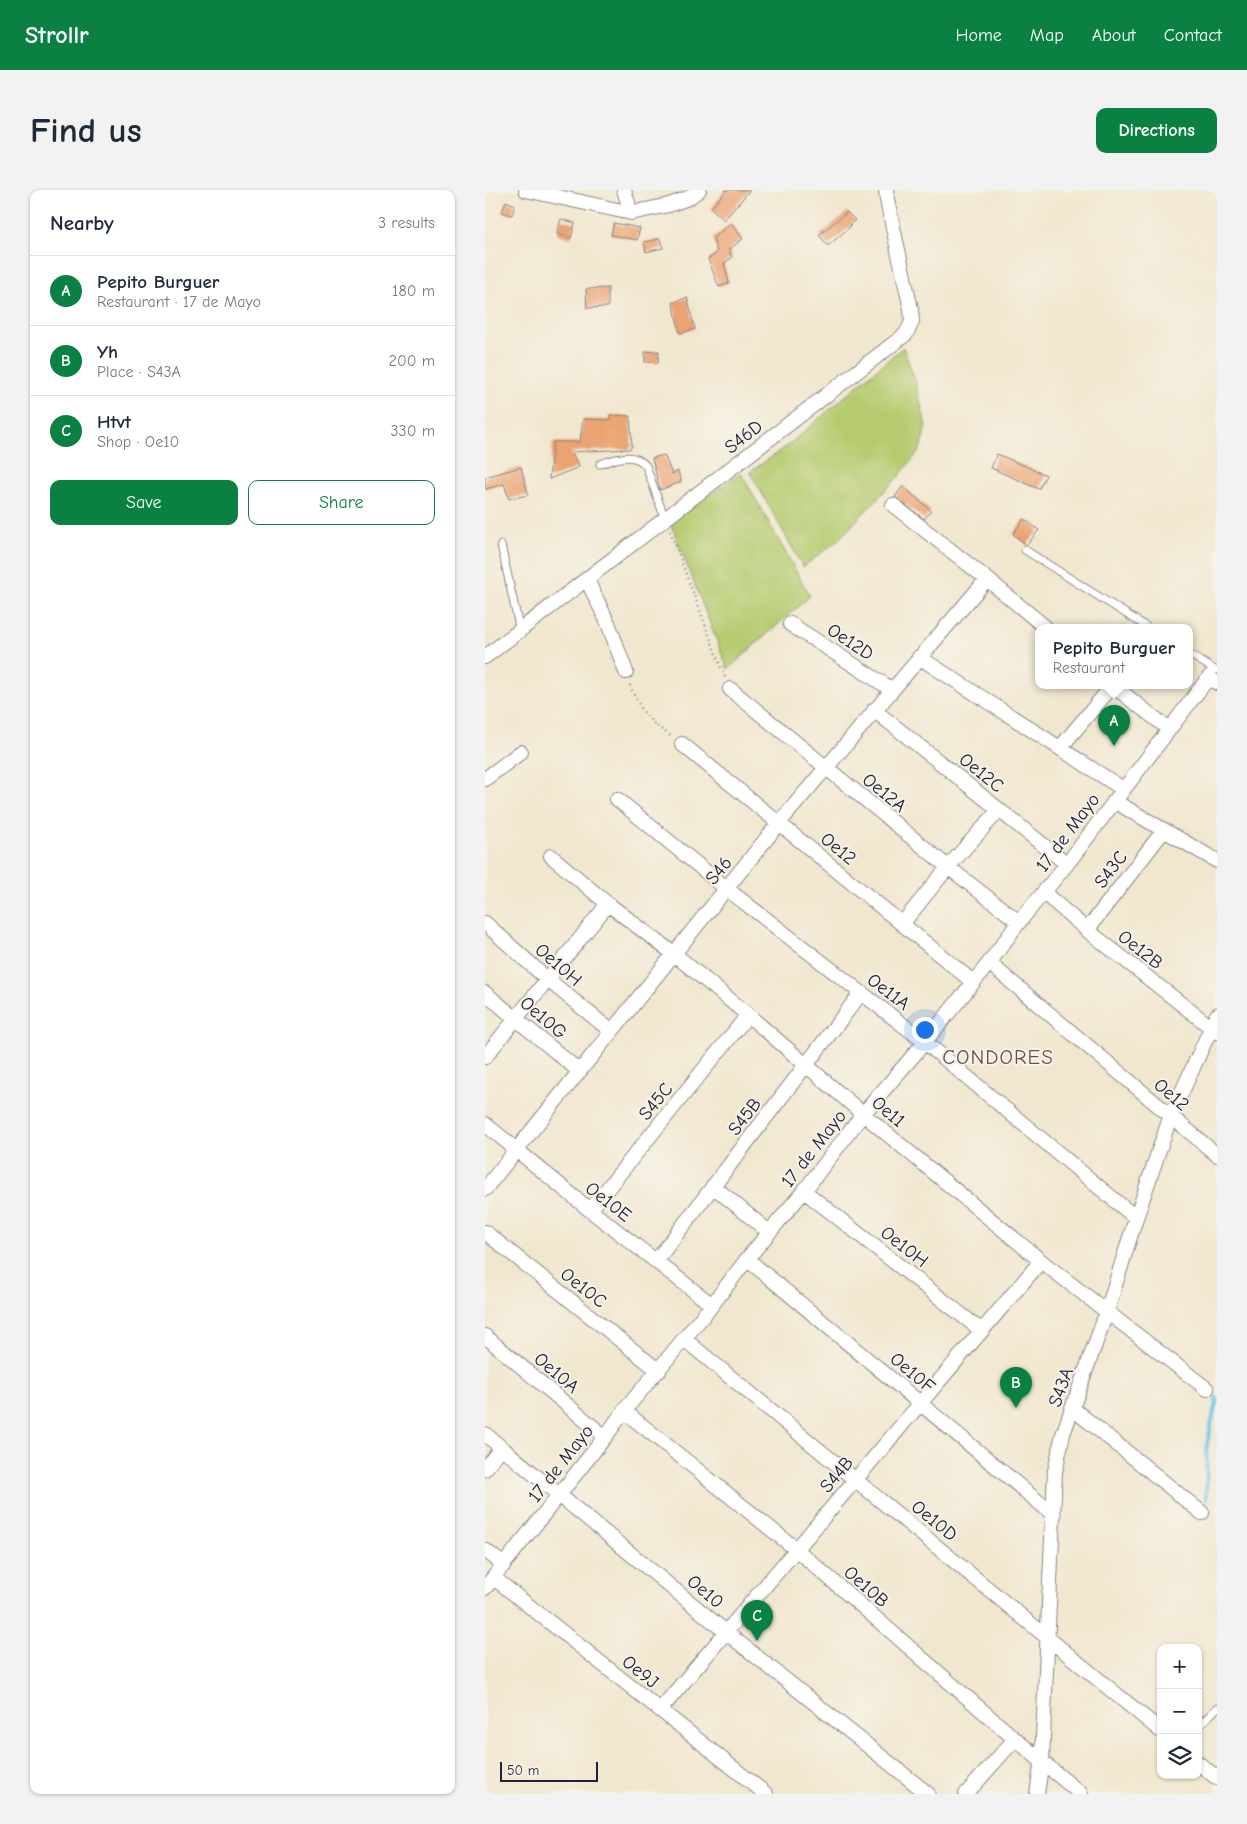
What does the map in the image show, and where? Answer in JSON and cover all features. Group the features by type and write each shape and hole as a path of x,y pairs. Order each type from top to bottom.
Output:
{"street":[{"path":"526,190 631,213 669,205 688,198 699,190"},
{"path":"624,190 631,213"},
{"name":"S46D","path":"485,657 906,334 912,322 911,309 886,190"},
{"path":"893,505 1041,624"},
{"name":"S46","path":"485,1189 779,823 891,689 987,579"},
{"path":"587,580 608,622 626,672"},
{"name":"Oe12D","path":"790,624 891,689"},
{"path":"919,657 1123,789"},
{"name":"17 de Mayo","path":"489,1583 624,1411 659,1371 747,1259 804,1191 863,1114 989,963 1019,922 1067,864 1169,728 1215,674"},
{"name":"Oe12A","path":"730,689 825,768 1019,922"},
{"path":"1060,748 1109,689"},
{"path":"1117,689 1169,728"},
{"name":"Oe12C","path":"874,710 1067,864"},
{"name":"Oe12","path":"682,744 973,982"},
{"path":"485,779 521,752"},
{"name":"Oe11A","path":"617,798 727,889 925,1042 1136,1218"},
{"path":"1114,801 1217,861"},
{"path":"902,924 948,867 999,810"},
{"name":"S43C","path":"1087,930 1163,830"},
{"name":"Oe11","path":"551,856 608,904 674,954 748,1015 863,1114 1041,1261 1207,1389"},
{"name":"Oe12B","path":"1044,893 1087,930 1215,1025"},
{"path":"485,1057 608,904"},
{"name":"Oe10H","path":"485,923 547,979 611,1031"},
{"name":"Oe12","path":"989,963 1170,1118 1217,1155"},
{"name":"Oe10G","path":"485,993 579,1071"},
{"name":"S45B","path":"656,1261 861,993"},
{"name":"S45C","path":"591,1210 748,1015"},
{"name":"S43A","path":"1037,1794 1042,1760 1055,1515 1055,1471 1063,1434 1107,1312 1170,1118 1215,1025"},
{"name":"Oe10E","path":"485,1124 712,1305"},
{"path":"713,1186 769,1232"},
{"name":"Oe10H","path":"804,1191 982,1331"},
{"name":"Oe10C","path":"485,1232 659,1371"},
{"name":"Oe10F","path":"747,1259 1055,1515"},
{"name":"S44B","path":"660,1710 1041,1261"},
{"name":"Oe10A","path":"485,1336 605,1437"},
{"name":"Oe10D","path":"684,1339 1157,1729"},
{"path":"1072,1408 1202,1513"},
{"name":"Oe10B","path":"624,1411 797,1550 1081,1794"},
{"name":"Oe10","path":"485,1434 727,1633 928,1794"},
{"path":"485,1469 501,1448"},
{"path":"485,1550 503,1565"},
{"name":"Oe9J","path":"489,1583 660,1710 766,1794"},
{"path":"966,1794 1015,1739"},
{"path":"1202,1766 1217,1778"}],"lane":[{"path":"600,464 624,457 633,457 643,462 665,520"},
{"path":"501,545 520,631"},
{"path":"1025,550 1142,624"},
{"path":"1193,657 1215,674"},
{"path":"1202,1723 1217,1708"}],"path":[{"path":"665,520 730,689"},
{"path":"626,672 636,702 654,725 682,744"}],"green space":[{"path":"903,347 915,380 926,426 920,450 900,475 837,541 803,567 750,472 787,446"},
{"path":"741,473 810,596 728,669 670,522"}],"building":[{"path":"726,190 750,190 724,220 711,208"},
{"path":"506,201 515,205 512,215 502,212"},
{"path":"847,212 855,220 851,226 828,246 819,235"},
{"path":"561,219 575,223 571,238 557,234"},
{"path":"614,223 640,228 637,240 611,235"},
{"path":"731,223 743,239 729,249 732,258 724,263 729,283 719,287 708,259 717,253 713,238"},
{"path":"660,239 663,248 646,252 644,242"},
{"path":"608,288 608,307 587,308 586,289"},
{"path":"687,297 695,329 680,333 673,303"},
{"path":"659,351 658,363 645,362 645,352"},
{"path":"610,415 630,416 632,447 630,449 571,452 579,467 549,479 553,442 580,442 583,419 610,420"},
{"path":"997,454 1046,475 1039,489 991,468"},
{"path":"664,455 672,474 678,471 681,482 660,490 652,458"},
{"path":"521,467 528,495 509,499 504,484 485,489 485,477"},
{"path":"903,486 931,511 924,519 895,497"},
{"path":"1024,519 1039,530 1027,545 1013,534"}],"waterway":[{"path":"1206,1500 1207,1444 1217,1398"}],"place":[{"name":"Pepito Burguer","path":"1114,746"},
{"name":"Yh","path":"1016,1408"},
{"name":"Htvt","path":"757,1641"}],"district":[{"name":"CONDORES","path":"998,1057"}]}
